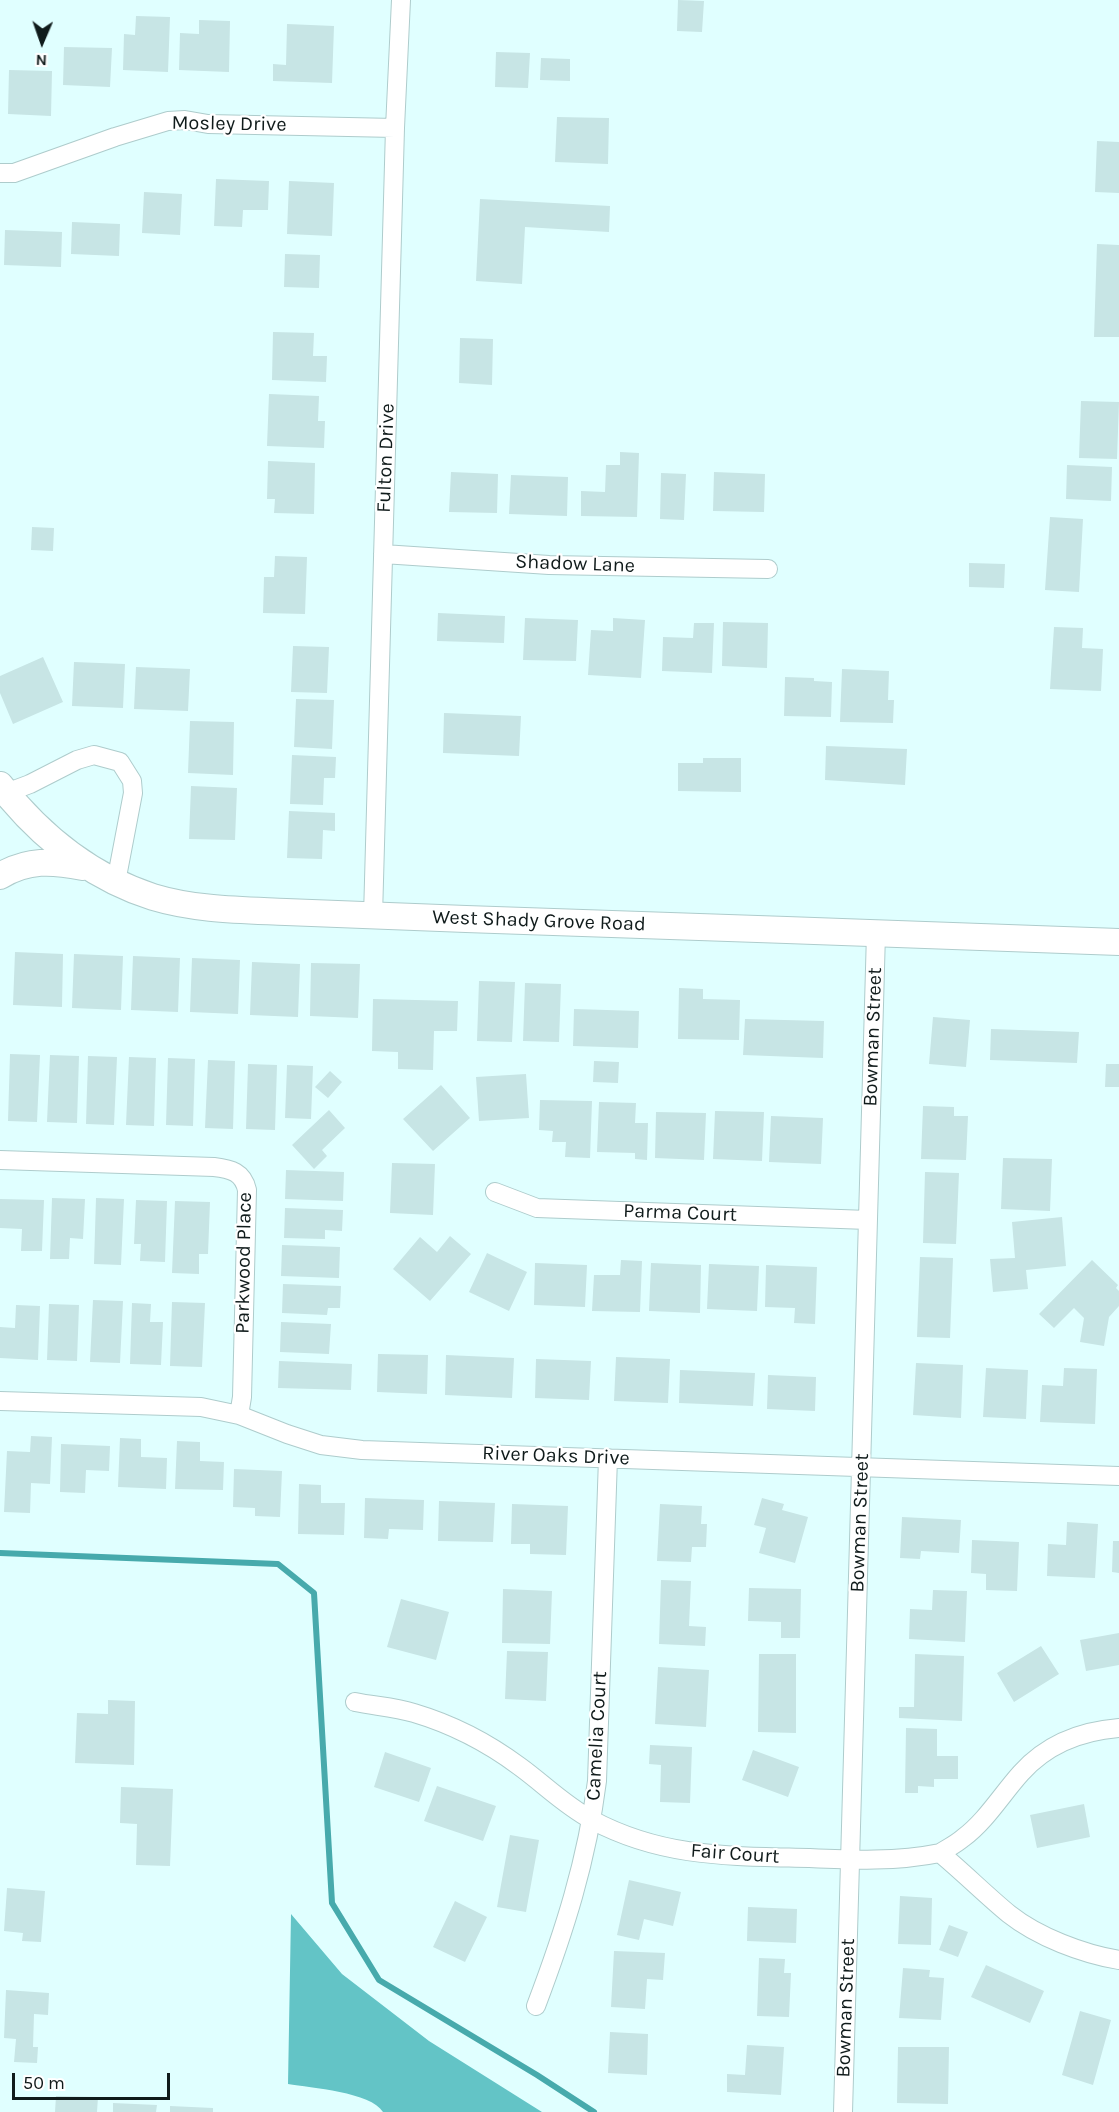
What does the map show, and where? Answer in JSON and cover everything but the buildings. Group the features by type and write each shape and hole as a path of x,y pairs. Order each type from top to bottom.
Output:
{"main road":[{"name":"West Shady Grove Road","path":"2,794 78,862 116,882 150,896 181,905 373,916 1119,942"},
{"path":"0,876 13,868 39,862 55,861 90,868"}],"street":[{"name":"Fulton Drive","path":"373,916 395,128 402,0"},
{"name":"Mosley Drive","path":"0,173 14,173 168,121 395,128"},
{"name":"Shadow Lane","path":"383,554 549,564 768,569"},
{"path":"2,794 30,784 77,760 94,755 120,762 132,781 133,793 116,882"},
{"name":"Bowman Street","path":"843,2112 876,933"},
{"name":"Parkwood Place","path":"0,1160 214,1167 226,1168 240,1174 247,1190 242,1402 239,1415"},
{"name":"Parma Court","path":"495,1192 537,1208 868,1220"},
{"name":"River Oaks Drive","path":"0,1401 201,1407 239,1415 321,1445 362,1450 1119,1476"},
{"name":"Camelia Court","path":"536,2006 578,1886 592,1820 597,1781 608,1458"},
{"name":"Fair Court","path":"355,1702 412,1712 488,1745 520,1766 562,1802 592,1820 638,1840 682,1851 720,1856 891,1860 940,1853"},
{"path":"1119,1728 1097,1730 1071,1737 1047,1750 1023,1771 964,1837 940,1853 1011,1916 1057,1942 1100,1957 1119,1960"}],"shaded area":[{"path":"291,1914 342,1974 429,2041 542,2112 383,2112 376,2105 354,2095 288,2084"}],"waterway":[{"path":"0,1553 278,1564 314,1593 332,1903 379,1980 594,2112"}]}
